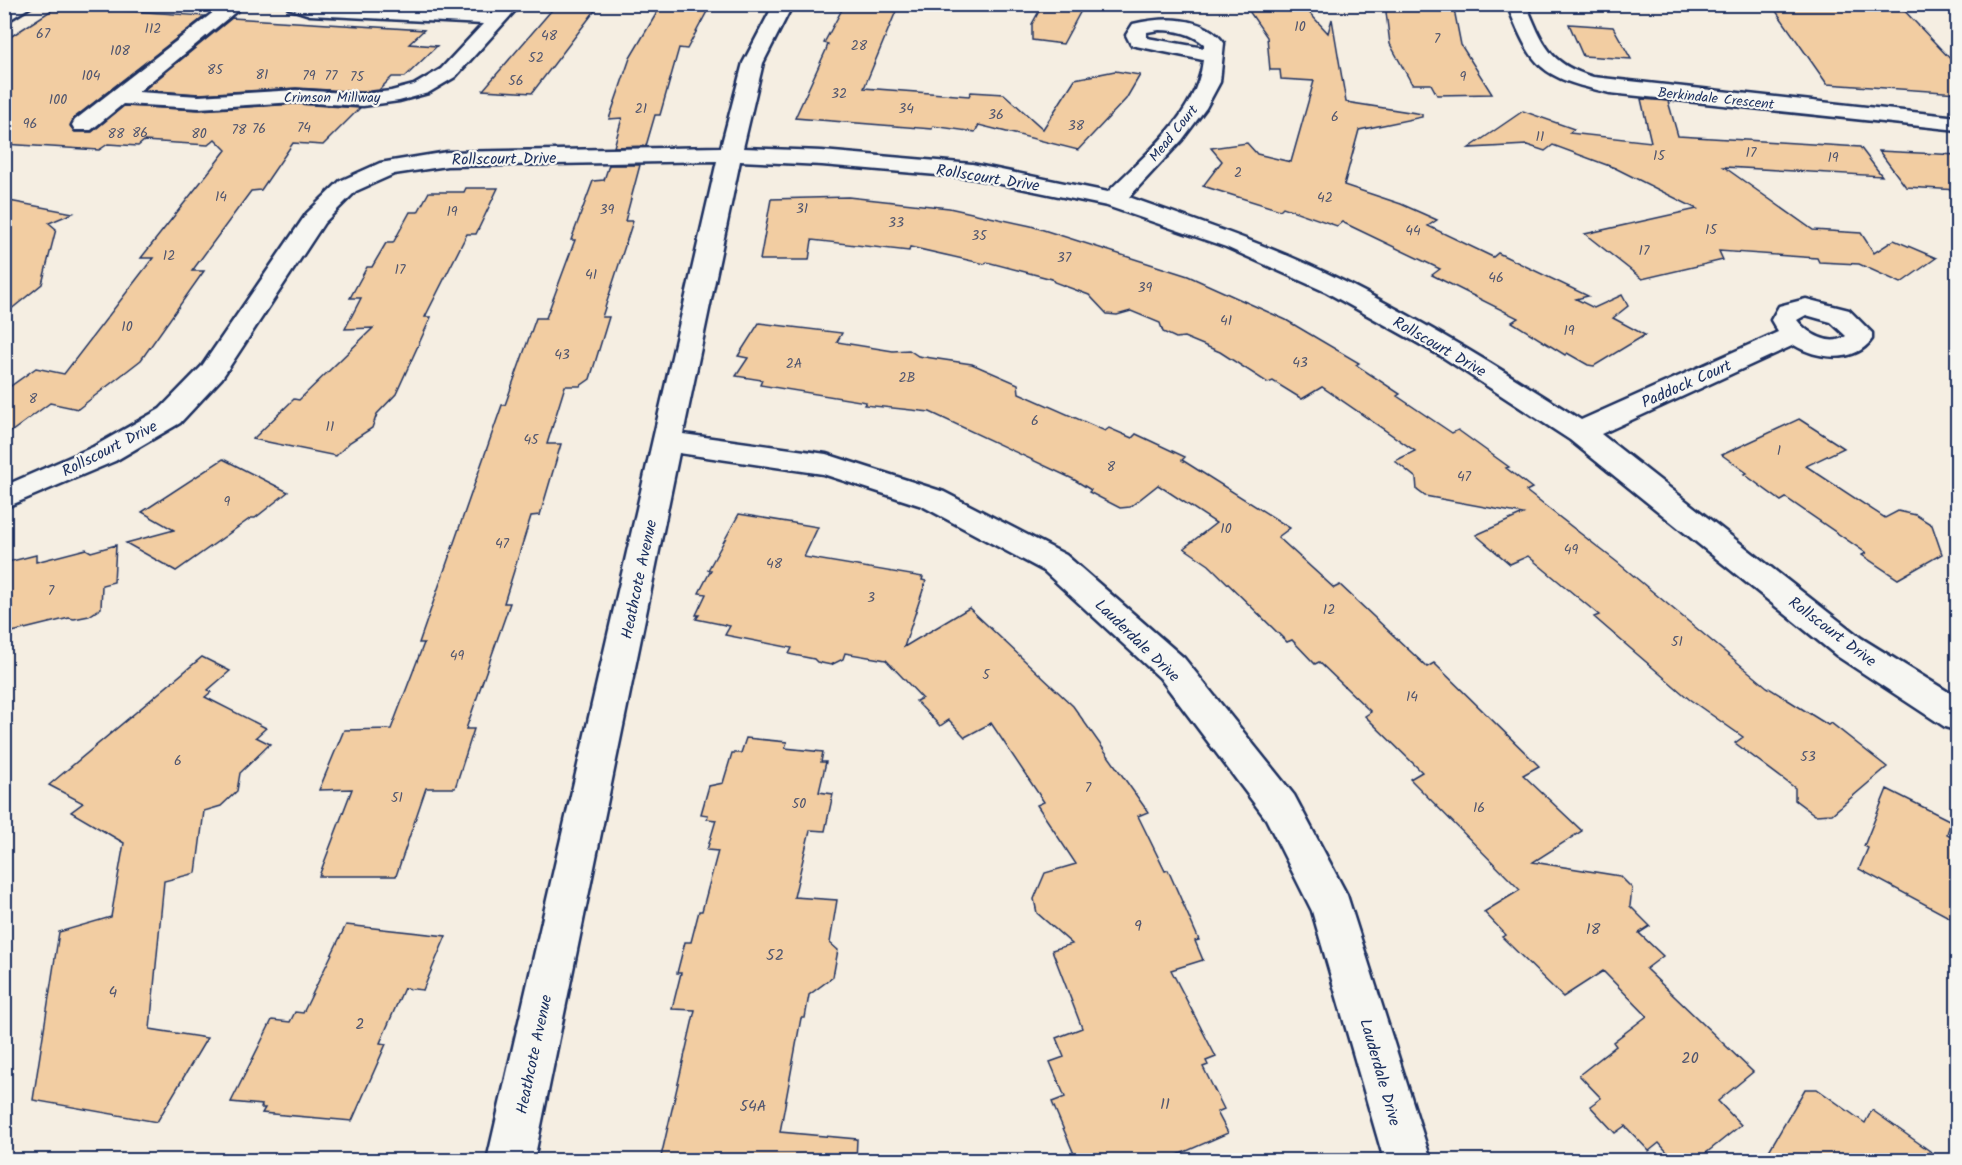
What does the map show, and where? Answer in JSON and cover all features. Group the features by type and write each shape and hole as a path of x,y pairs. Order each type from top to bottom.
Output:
{"street":[{"path":"4,17 26,4"},
{"path":"83,125 236,4"},
{"path":"295,4 310,9 505,12"},
{"name":"Heathcote Avenue","path":"510,1161 730,153 753,63 784,4"},
{"name":"Berkindale Crescent","path":"1516,4 1534,49 1547,66 1570,78 1610,87 1958,123"},
{"name":"Crimson Millway","path":"118,97 199,102 296,96 363,100 392,97 421,89 448,73 505,12"},
{"name":"Mead Court","path":"1113,200 1165,145 1206,92 1213,56"},
{"name":"Rollscourt Drive","path":"4,498 104,454 170,416 212,372 315,218 348,186 388,168 447,159 730,153 822,158 972,171 1113,200 1235,242 1335,287 1451,350 1580,434 1849,647 1958,717"},
{"name":"Paddock Court","path":"1580,434 1614,415 1794,335"},
{"name":"Lauderdale Drive","path":"668,442 826,464 933,499 1055,563 1172,668 1280,807 1332,908 1407,1161"}],"building":[{"path":"557,4 600,4 532,93 483,90"},
{"path":"662,4 711,4 687,49 679,48 660,115 655,115 646,146 614,147 622,118 609,119 630,58"},
{"path":"845,4 899,4 864,88 969,96 971,92 1004,94 1043,129 1075,79 1115,71 1140,75 1126,99 1078,150 979,125 975,132 933,126 932,129 795,118 826,50 828,44 824,43"},
{"path":"1043,4 1083,7 1063,44 1032,40 1032,24"},
{"path":"1385,4 1453,4 1461,45 1492,94 1437,95 1431,84 1412,84 1390,44"},
{"path":"1771,4 1898,4 1958,67 1958,93 1827,84"},
{"path":"58,6 205,16 74,118 70,126 75,132 92,132 124,106 199,110 296,104 360,108 323,145 293,143 261,190 251,191 192,271 204,271 141,360 78,409 50,403 4,437 4,391 36,368 64,374 153,258 141,258 226,150 215,139 208,145 144,141 138,146 108,144 99,150 4,144 4,41"},
{"path":"1304,7 1328,33 1332,19 1346,102 1422,114 1422,117 1359,130 1344,185 1401,204 1437,220 1428,226 1493,257 1498,253 1588,296 1576,299 1594,308 1622,295 1628,306 1613,318 1645,335 1594,366 1588,365 1567,353 1565,355 1512,322 1518,318 1432,275 1440,269 1342,222 1337,226 1283,207 1280,210 1203,186 1222,161 1211,148 1247,143 1257,154 1291,162 1314,81 1281,79 1280,70 1270,70 1267,37 1249,11"},
{"path":"232,18 424,30 409,44 437,46 405,77 392,77 379,90 363,92 296,88 199,94 144,90"},
{"path":"1569,24 1613,27 1631,59 1583,56"},
{"path":"1641,99 1668,101 1678,136 1860,147 1882,176 1724,167 1813,230 1861,233 1874,253 1894,240 1936,258 1901,283 1859,264 1819,262 1817,258 1719,251 1723,260 1642,279 1585,234 1697,209 1615,168 1553,145 1545,151 1527,145 1469,148 1523,111 1574,129 1569,133 1651,142"},
{"path":"1879,151 1958,155 1958,190 1906,187"},
{"path":"609,165 640,165 625,221 633,221 602,317 609,317 590,379 580,386 565,386 547,444 561,444 540,515 531,516 504,603 510,603 466,729 474,729 455,788 426,788 396,876 319,876 352,789 319,790 344,730 391,729 424,643 419,643 502,405 505,405 536,318 546,318 575,240 571,240 593,181 604,180"},
{"path":"466,188 498,188 476,234 467,234 425,317 431,317 396,394 377,414 372,428 350,442 336,456 253,439 294,399 299,400 373,328 345,329 361,298 350,298 367,267 372,267 386,243 393,243 410,212 418,212 429,192 464,192"},
{"path":"848,197 949,208 1031,226 1188,276 1286,320 1359,363 1356,365 1400,394 1397,396 1452,433 1458,430 1509,467 1506,468 1532,488 1526,491 1617,562 1767,687 1828,725 1831,723 1887,767 1832,814 1815,815 1795,800 1795,788 1735,743 1743,737 1689,699 1594,617 1599,615 1528,556 1510,564 1476,535 1523,514 1425,496 1417,490 1416,478 1395,461 1415,451 1322,387 1302,399 1273,381 1268,383 1220,352 1184,337 1176,338 1163,332 1160,323 1131,311 1117,315 1107,314 1089,295 1054,282 1052,279 987,262 985,264 910,247 909,251 812,240 809,260 760,260 771,199"},
{"path":"4,200 73,213 49,223 56,229 42,284 4,315"},
{"path":"759,323 842,333 837,342 893,351 909,350 918,356 972,364 1018,384 1019,393 1105,431 1109,428 1132,438 1136,434 1185,457 1182,460 1290,528 1278,537 1334,588 1340,585 1427,667 1434,663 1539,766 1523,775 1582,831 1533,862 1620,876 1632,888 1630,906 1650,926 1639,933 1663,956 1646,969 1753,1072 1718,1101 1741,1125 1696,1161 1675,1161 1659,1143 1649,1151 1625,1126 1615,1133 1590,1106 1601,1098 1579,1075 1616,1046 1613,1042 1647,1016 1603,971 1563,997 1502,937 1506,935 1484,912 1520,890 1410,779 1422,772 1365,716 1371,712 1319,662 1315,664 1292,640 1287,642 1209,565 1184,548 1216,523 1158,485 1130,507 1120,508 1089,492 1091,490 1073,479 930,412 864,405 866,402 760,385 762,380 736,376 748,358 738,356"},
{"path":"1799,419 1844,448 1806,466 1885,518 1898,511 1916,515 1932,525 1942,554 1898,579 1862,555 1866,553 1786,498 1781,501 1722,455"},
{"path":"223,459 288,492 255,518 251,518 176,571 126,543 174,530 142,512"},
{"path":"739,514 818,527 804,557 923,577 922,580 926,581 904,647 969,608 1073,706 1148,812 1138,816 1165,871 1168,870 1199,940 1195,941 1203,960 1171,970 1216,1057 1206,1061 1208,1065 1203,1067 1224,1109 1217,1112 1228,1133 1164,1161 1077,1161 1052,1102 1065,1097 1050,1062 1064,1057 1056,1038 1082,1028 1052,950 1072,944 1037,913 1034,899 1045,873 1076,864 1037,805 1044,802 991,723 965,737 949,720 940,726 916,701 922,698 886,660 845,653 843,659 831,665 817,662 814,659 789,654 792,648 725,635 730,626 696,619 706,594 699,593 711,570 708,570"},
{"path":"116,545 114,582 102,585 101,608 89,616 69,618 4,634 4,563 36,555 36,562 86,549 91,552"},
{"path":"202,657 230,671 208,690 211,692 205,697 266,728 256,737 270,744 240,773 237,791 221,806 204,811 196,873 164,881 150,1029 207,1038 157,1122 33,1100 59,932 111,917 124,843 71,812 83,803 49,785"},
{"path":"746,738 787,742 785,748 823,752 821,762 826,762 819,792 833,794 825,831 810,830 794,897 837,900 830,943 838,950 833,977 809,995 805,1018 801,1018 780,1132 857,1139 856,1161 660,1161 695,1010 672,1009 681,973 677,973 685,942 691,942 699,911 702,911 718,851 707,850 716,820 707,819 708,815 701,814 709,786 723,783 732,753 741,753"},
{"path":"1887,789 1951,821 1947,834 1958,840 1958,922 1859,869 1868,848 1864,846"},
{"path":"346,925 446,936 423,990 404,988 380,1043 386,1044 352,1121 262,1113 265,1108 261,1108 262,1105 231,1102 272,1020 290,1022 295,1012 303,1013"},
{"path":"1805,1089 1817,1089 1865,1123 1872,1110 1944,1161 1763,1161"}]}
